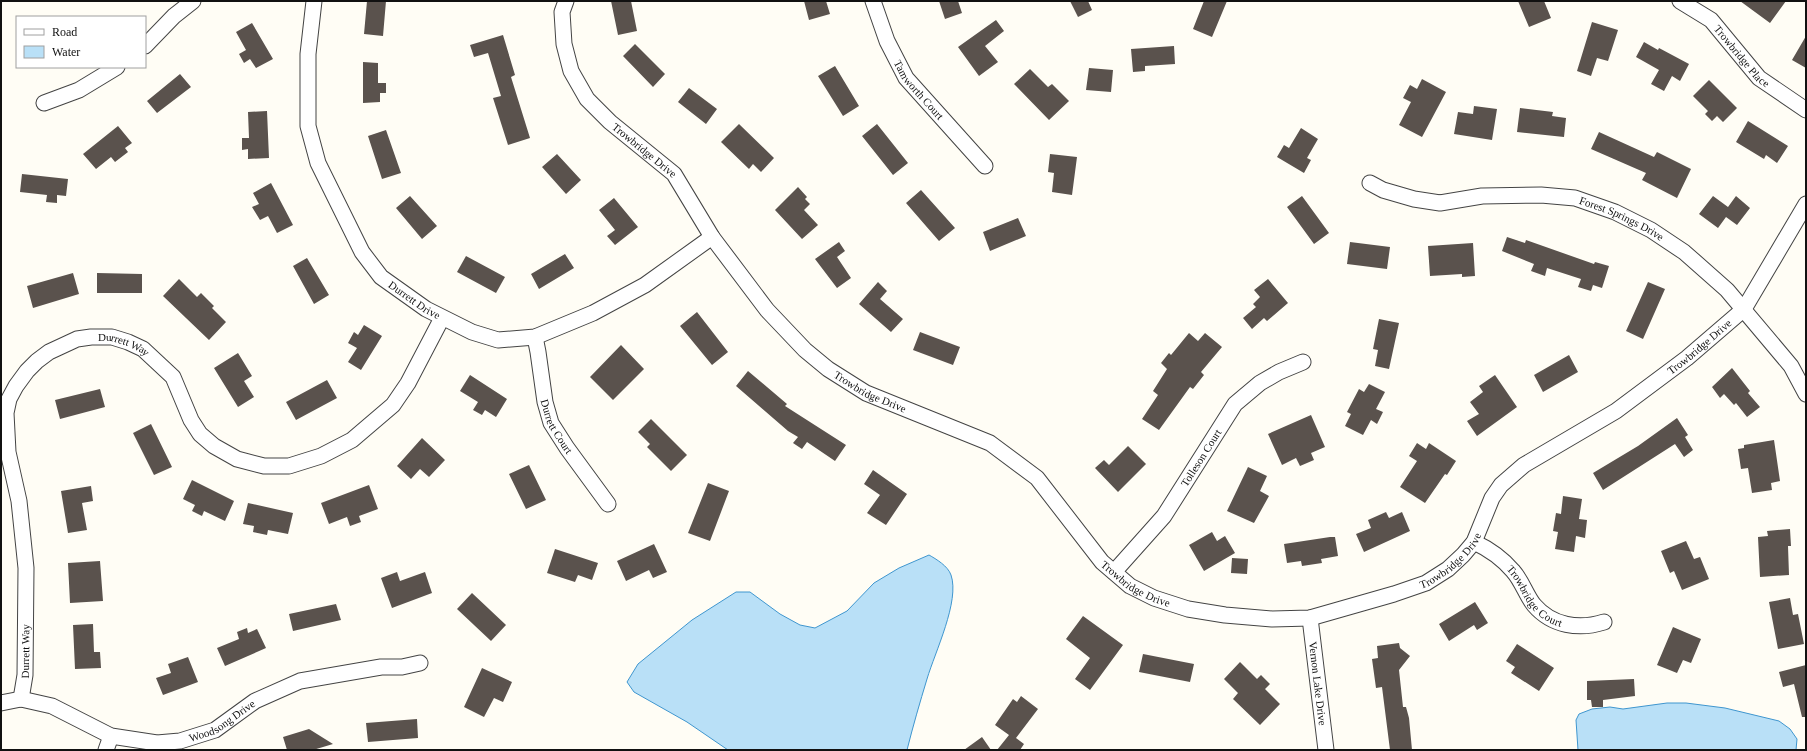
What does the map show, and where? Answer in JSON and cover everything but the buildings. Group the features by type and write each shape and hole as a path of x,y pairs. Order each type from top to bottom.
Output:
{"street":[{"path":"146,45 174,16 193,1"},
{"name":"Durrett Drive","path":"314,1 308,54 308,126 318,163 362,252 381,277 399,291 442,318 472,332 498,340 535,337 594,313 645,285 712,237"},
{"name":"Trowbridge Drive","path":"566,1 562,12 564,44 571,71 587,99 610,122 674,174 712,237 767,310 805,350 828,369 866,393 983,440 1004,452 1036,478 1102,562 1130,586 1154,598 1188,609 1225,615 1272,619 1310,618 1394,594 1426,583 1448,569 1474,542 1492,498 1501,485 1524,465 1616,411 1661,379 1744,309 1806,204"},
{"name":"Tamworth Court","path":"873,1 887,41 906,78 985,166"},
{"name":"Trowbridge Place","path":"1680,1 1711,20 1759,78 1806,110"},
{"path":"44,103 79,90 115,68"},
{"name":"Forest Springs Drive","path":"1370,183 1383,190 1414,199 1440,203 1482,196 1541,194 1575,198 1615,212 1651,230 1684,252 1727,290 1791,366 1806,394"},
{"name":"Durrett Way","path":"21,699 26,675 26,568 19,501 8,452 6,413 9,399 16,386 27,371 37,361 49,352 77,339 112,337 128,342 143,350 173,377 191,420 200,434 214,446 237,459 264,466 289,466 321,456 352,440 393,405 408,383 442,318"},
{"name":"Durrett Court","path":"535,337 545,402 551,423 567,448 608,504"},
{"name":"Tolleson Court","path":"1114,572 1164,516 1235,404 1260,383 1279,372 1303,362"},
{"name":"Trowbridge Court","path":"1474,542 1491,550 1514,572 1534,604 1544,616 1561,624 1577,627 1591,627 1604,622"},
{"name":"Vernon Lake Drive","path":"1310,618 1326,750"},
{"name":"Woodsong Drive","path":"1,703 21,699 52,706 112,736 157,743 180,741 215,730 255,701 300,681 368,669 402,667 420,663"},
{"path":"106,750 112,736"}],"water":[{"path":"929,555 942,563 951,575 953,586 952,598 945,627 927,679 907,750 728,750 687,722 634,692 627,682 638,664 692,620 736,592 750,592 780,614 800,625 815,628 847,611 874,583 899,568"},
{"path":"1667,703 1686,703 1725,708 1779,721 1790,729 1797,739 1796,750 1578,750 1576,720 1579,714 1592,709 1610,707 1623,709"}]}
